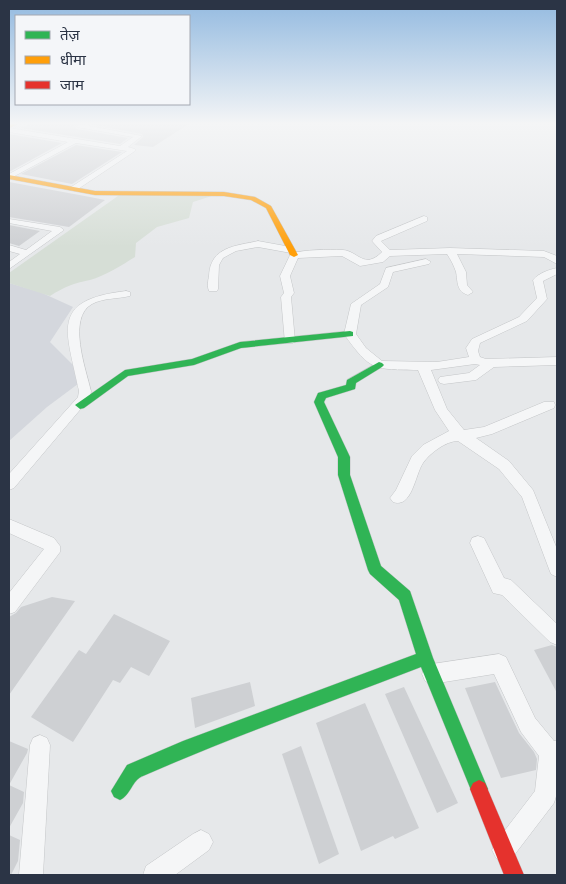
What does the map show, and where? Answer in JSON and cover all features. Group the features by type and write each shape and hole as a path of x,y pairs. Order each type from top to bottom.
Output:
{"street":[{"path":"9,177 32,164"},
{"path":"72,190 111,164"},
{"path":"9,177 72,190 105,194 233,194 253,198 269,207 292,252 285,276 289,293 286,297 289,341"},
{"path":"387,253 377,243 377,240 424,219"},
{"path":"9,221 60,230 9,266"},
{"path":"213,289 214,265 220,256 243,245 258,244 292,252 344,253 360,263 380,260 387,253 450,251 544,254 552,256 557,261"},
{"path":"9,248 28,252"},
{"path":"450,251 462,271 462,286 468,292"},
{"path":"426,262 389,270 384,285 356,304 350,334 362,351 379,364 437,366 476,360 490,363 557,361"},
{"path":"476,360 472,347 476,341 523,319 542,299 538,280 557,271"},
{"path":"9,484 80,405 84,398 85,392 73,332 73,322 76,313 87,302 97,298 126,294"},
{"path":"80,405 125,374 139,370 194,362 240,345 350,334"},
{"path":"444,380 472,377 490,363"},
{"path":"379,364 351,382 351,387 322,396 319,402 344,457 344,475 375,570 404,596 428,666 514,875"},
{"path":"422,366 428,375 441,410 459,434 504,465 528,494 557,569"},
{"path":"398,498 402,494 417,460 428,449 449,436 469,435 487,431 549,405"},
{"path":"9,526 48,543 52,546 52,552 9,606"},
{"path":"478,543 499,587 505,586 557,636"},
{"path":"120,791 133,771 183,750 428,666 499,664 528,725 554,752 546,795 503,851"},
{"path":"31,875 40,745"},
{"path":"155,875 201,842"}],"shaded area":[{"path":"125,191 215,195 193,202 189,218 157,227 136,243 135,257 102,276 79,282 50,296 9,283 9,273"},
{"path":"9,283 40,292 73,307 50,342 86,378 47,407 9,441"}],"building":[{"path":"9,164 23,164 9,172"},
{"path":"39,164 103,164 72,184 21,174"},
{"path":"9,182 105,200 69,227 9,217"},
{"path":"9,225 40,231 19,246 9,243"},
{"path":"52,597 75,601 9,695 9,617 21,607"},
{"path":"114,614 170,641 149,676 131,667 120,683 113,680 73,742 31,717 79,650 86,654"},
{"path":"552,645 557,647 557,693 534,650"},
{"path":"250,682 255,706 195,728 191,698"},
{"path":"495,682 519,733 534,752 537,759 536,770 501,778 465,688"},
{"path":"404,687 458,803 437,813 385,694"},
{"path":"365,703 419,828 395,839 393,836 361,851 316,723"},
{"path":"9,741 28,749 9,785"},
{"path":"301,746 339,854 319,864 282,754"},
{"path":"9,785 24,792 23,803 9,828"},
{"path":"9,835 20,840 18,861 11,875 9,875"}],"traffic: fast":[{"path":"80,405 125,373 194,362 240,345 350,334"},
{"path":"379,365 351,382 351,387 322,396 319,402 344,457 344,475 375,570 405,596 425,658"},
{"path":"120,791 133,771 183,750 425,658 479,789"}],"traffic: slow":[{"path":"9,177 95,193 224,194 253,198 269,207 294,255"}],"traffic: jam":[{"path":"479,789 514,875"}]}
